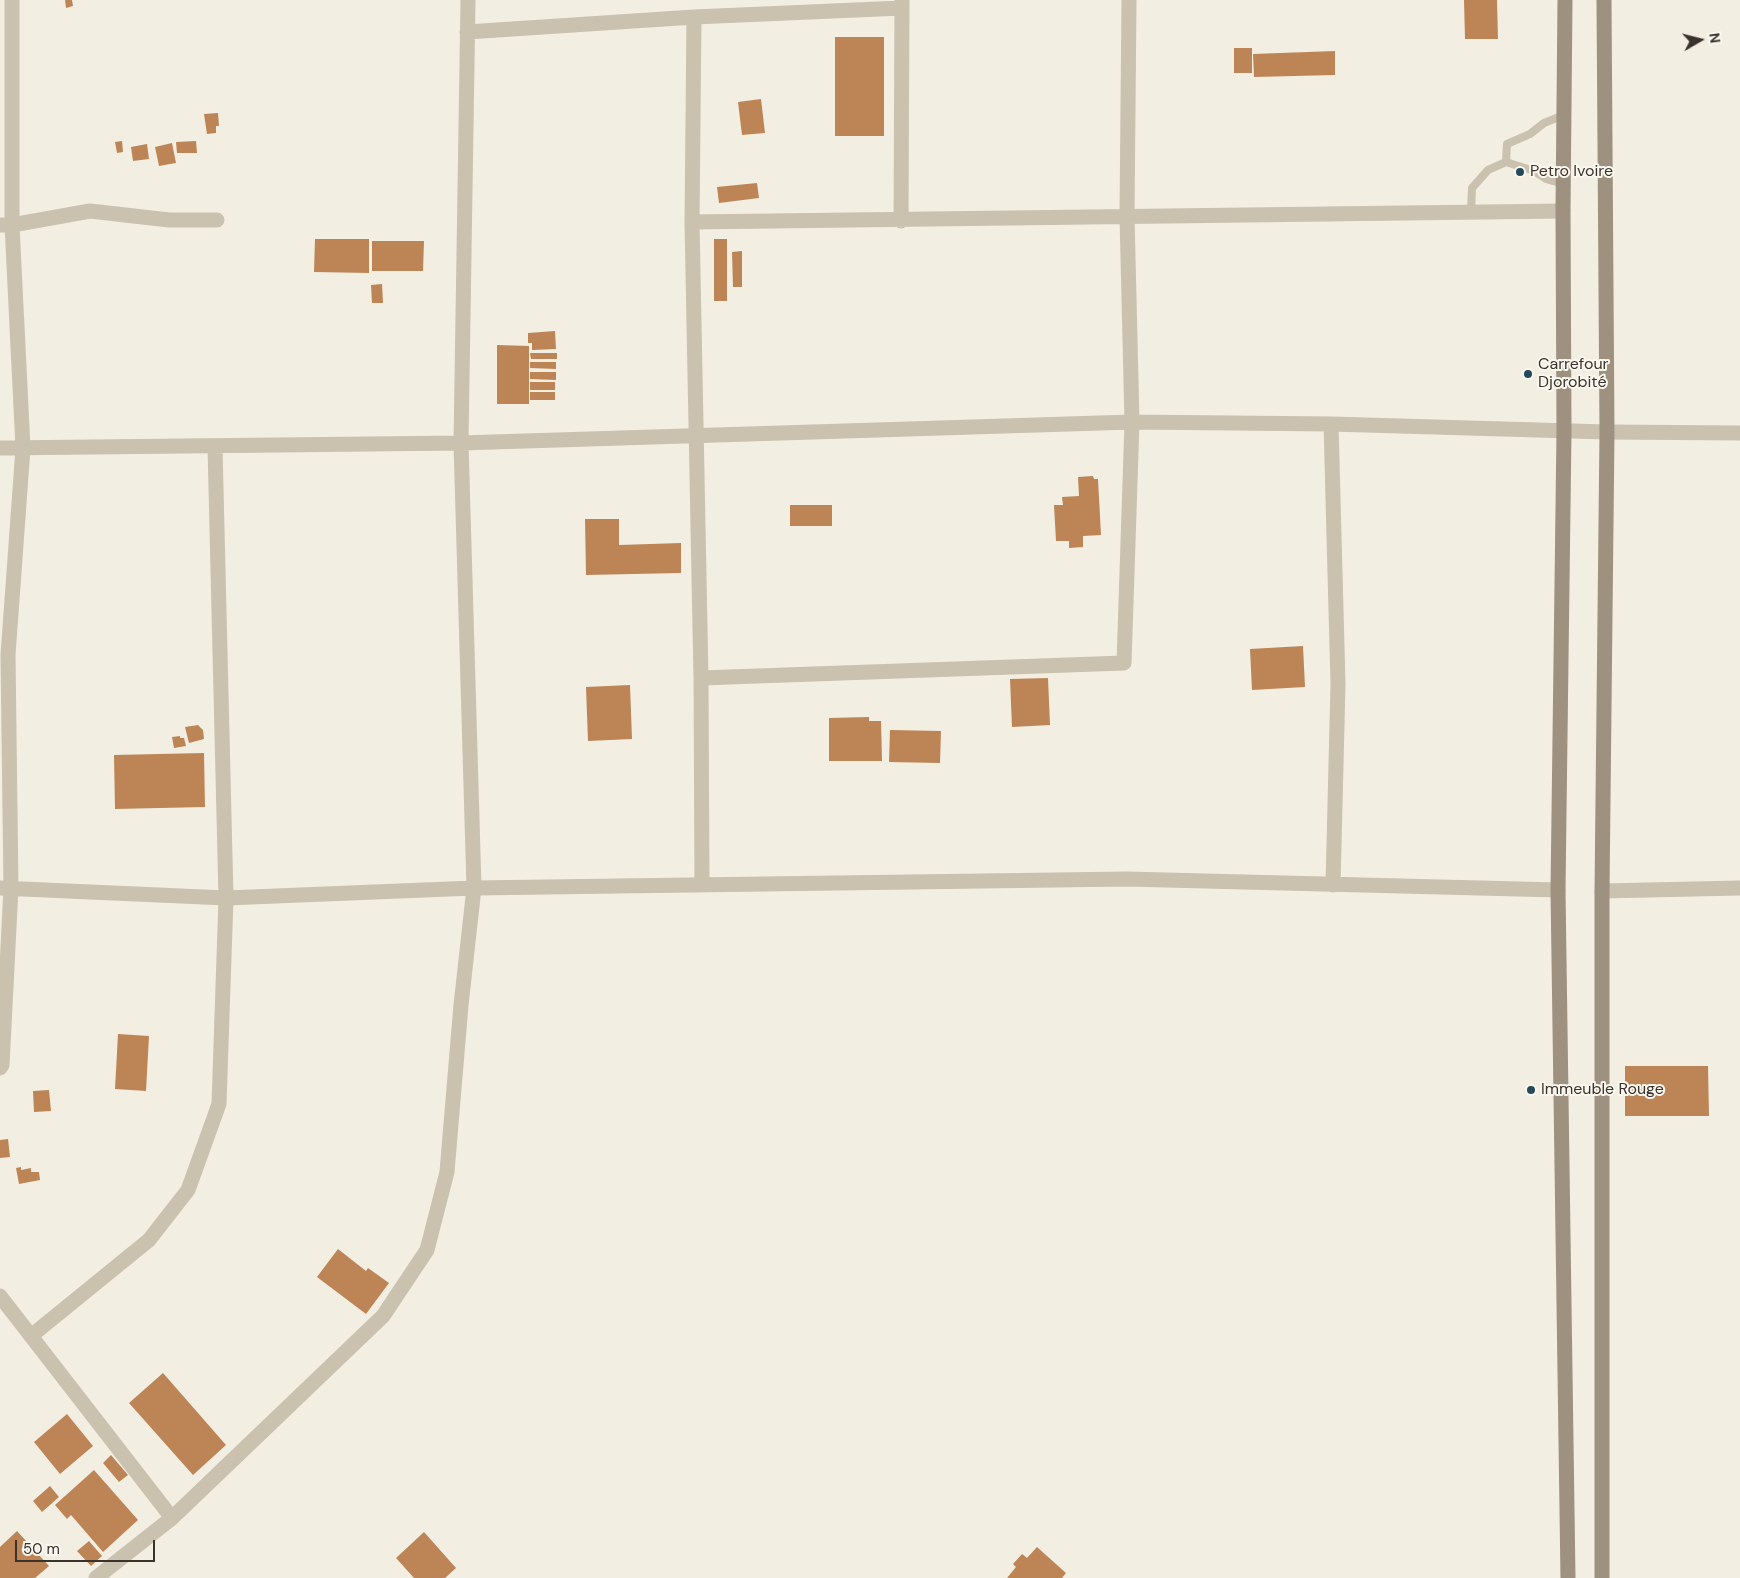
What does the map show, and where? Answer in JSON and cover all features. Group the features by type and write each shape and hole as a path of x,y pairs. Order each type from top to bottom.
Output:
{"main road":[{"path":"1565,0 1563,184 1564,431 1558,890 1568,1578"},
{"path":"1602,1578 1602,891 1607,432 1604,0"}],"street":[{"path":"0,1068 2,1065 6,888 4,656 22,448 6,225 12,0"},
{"path":"96,1578 172,1518 383,1316 427,1250 447,1172 461,1005 474,888 461,443 468,0"},
{"path":"700,678 1124,663 1132,422 1128,216 1129,0"},
{"path":"467,32 902,4 901,221"},
{"path":"694,17 692,222 702,884"},
{"path":"6,225 90,211 169,220 217,220"},
{"path":"692,222 901,221 1128,216 1563,211"},
{"path":"0,448 461,443 1132,422 1330,424 1607,432 1740,433"},
{"path":"1330,424 1338,684 1333,885"},
{"path":"31,1336 148,1240 188,1190 219,1104 226,898 215,447"},
{"path":"6,888 226,898 474,888 1127,879 1558,890"},
{"path":"1602,891 1740,888"},
{"path":"0,1296 172,1518"}],"lane":[{"path":"1506,162 1507,144 1530,134 1544,123 1564,115"},
{"path":"1470,212 1472,188 1488,170 1506,162 1534,171 1546,179 1563,184"}],"building":[{"path":"65,0 72,0 73,6 66,8"},
{"path":"1464,0 1497,0 1498,39 1465,39"},
{"path":"835,37 884,37 884,136 835,136"},
{"path":"1234,48 1252,48 1252,73 1234,73"},
{"path":"1335,51 1335,75 1254,77 1253,54"},
{"path":"761,99 765,133 742,135 738,102"},
{"path":"218,113 219,126 216,126 216,133 207,134 204,114"},
{"path":"122,141 123,152 117,153 115,142"},
{"path":"196,141 197,153 177,153 176,142"},
{"path":"172,143 176,163 159,166 155,147"},
{"path":"147,144 149,159 133,161 131,147"},
{"path":"757,183 759,198 719,203 717,187"},
{"path":"315,239 369,239 369,273 314,272"},
{"path":"714,239 727,239 727,301 714,301"},
{"path":"372,241 424,241 423,271 372,271"},
{"path":"742,251 742,287 733,287 732,252"},
{"path":"382,284 383,303 372,303 371,285"},
{"path":"555,331 556,349 532,350 532,343 528,343 528,333"},
{"path":"497,345 529,346 529,404 497,404"},
{"path":"530,353 557,353 557,359 531,359"},
{"path":"530,362 556,362 556,369 530,368"},
{"path":"530,372 556,372 556,380 530,379"},
{"path":"530,382 555,382 555,390 530,390"},
{"path":"530,392 555,392 555,400 530,400"},
{"path":"1093,476 1094,479 1098,479 1101,535 1083,536 1083,547 1069,548 1069,541 1056,541 1054,505 1063,505 1062,497 1079,496 1078,477"},
{"path":"790,505 832,505 832,526 790,526"},
{"path":"585,519 619,519 619,545 681,543 681,573 586,575"},
{"path":"1303,646 1305,687 1252,690 1250,649"},
{"path":"1048,678 1050,725 1012,727 1010,679"},
{"path":"630,685 632,739 588,741 586,687"},
{"path":"869,717 869,721 881,721 882,761 829,761 829,718"},
{"path":"198,725 203,730 204,739 189,743 185,727"},
{"path":"890,730 941,731 940,763 889,762"},
{"path":"180,736 180,738 184,738 186,746 174,748 172,737"},
{"path":"204,753 205,807 115,809 114,755"},
{"path":"118,1034 149,1036 146,1091 115,1089"},
{"path":"1625,1066 1708,1066 1709,1116 1625,1116"},
{"path":"49,1090 51,1111 34,1112 33,1091"},
{"path":"8,1139 10,1157 0,1158 0,1140"},
{"path":"21,1167 21,1170 31,1168 31,1172 39,1172 40,1180 19,1184 16,1168"},
{"path":"338,1249 366,1271 368,1268 389,1283 366,1314 317,1277"},
{"path":"163,1373 226,1445 193,1475 129,1403"},
{"path":"67,1414 93,1446 60,1474 34,1442"},
{"path":"111,1455 128,1475 119,1482 103,1463"},
{"path":"94,1470 138,1520 103,1552 71,1515 67,1519 55,1505"},
{"path":"50,1486 59,1497 42,1512 33,1501"},
{"path":"17,1531 49,1566 35,1578 0,1578 0,1547"},
{"path":"424,1532 456,1568 445,1578 414,1578 396,1558"},
{"path":"89,1541 102,1556 91,1566 77,1551"},
{"path":"1037,1547 1066,1573 1062,1578 1007,1578 1016,1567 1013,1564 1022,1554 1027,1558"}],"place":[{"name":"Petro Ivoire","path":"1520,172"},
{"name":"Carrefour Djorobité","path":"1528,374"},
{"name":"Immeuble Rouge","path":"1531,1090"}]}
